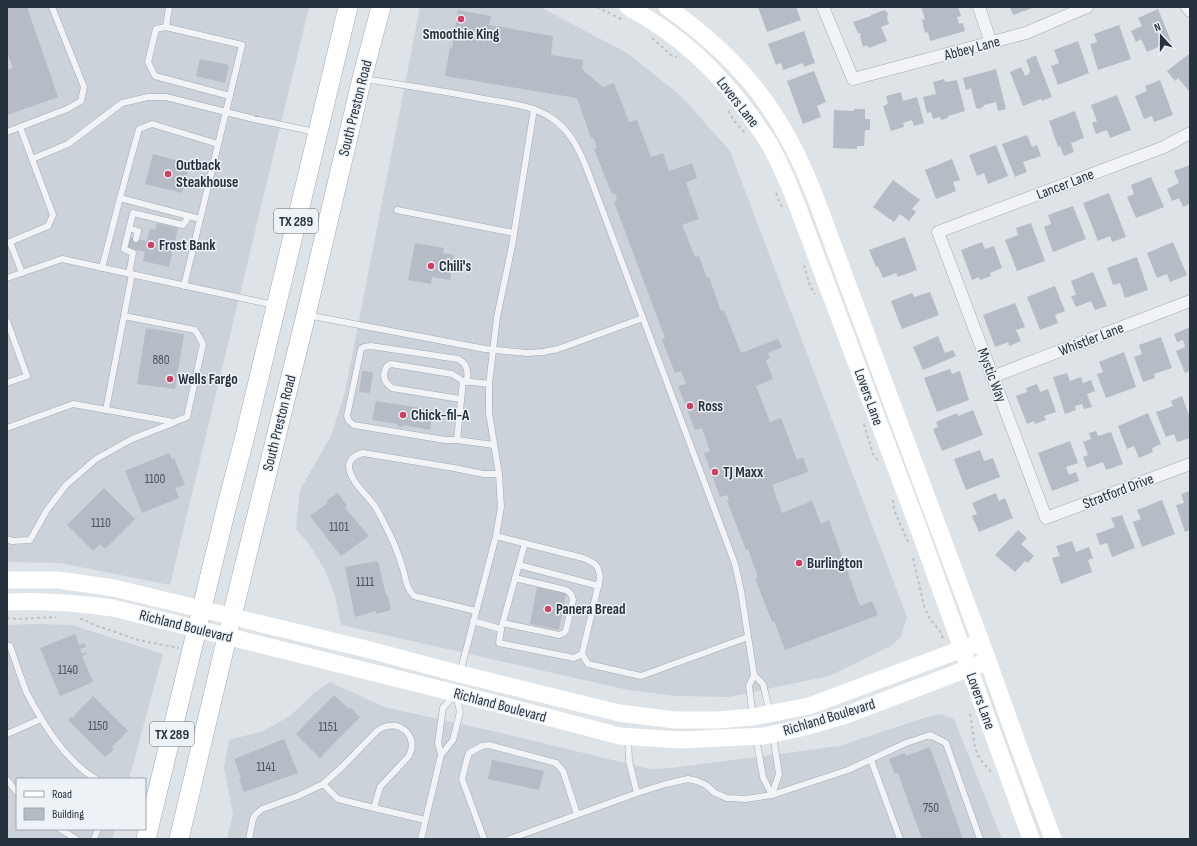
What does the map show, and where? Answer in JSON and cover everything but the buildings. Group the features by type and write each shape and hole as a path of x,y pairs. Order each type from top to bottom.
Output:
{"main road":[{"name":"South Preston Road","path":"146,834 203,609 348,7"},
{"name":"South Preston Road","path":"179,839 362,78 381,7"}],"street":[{"name":"Lovers Lane","path":"667,7 710,41 744,74 773,112 801,162 981,642 1053,839"},
{"name":"Abbey Lane","path":"823,7 853,79 1026,33 1087,7"},
{"path":"979,7 991,43"},
{"path":"1187,7 1190,11"},
{"name":"Lovers Lane","path":"627,15 645,16 664,28 681,41 709,67 745,109 771,146 781,166 918,527 954,646 969,668 1031,839"},
{"name":"Lancer Lane","path":"938,232 1164,147 1190,133"},
{"name":"Mystic Way","path":"938,232 1046,518"},
{"name":"Whistler Lane","path":"992,376 1190,301"},
{"name":"Stratford Drive","path":"1046,518 1190,464"},
{"name":"Richland Boulevard","path":"7,580 58,580 114,588 359,647 460,674 619,713 675,720 717,720 753,717 809,706 954,646 981,642"},
{"name":"Richland Boulevard","path":"7,602 29,601 86,604 113,608 628,737 680,740 756,737 773,734 805,727 846,715 988,661"},
{"path":"455,693 460,674"},
{"path":"770,714 773,734"},
{"path":"753,717 756,737"}],"lane":[{"path":"7,132 67,109 81,101 84,87 52,7"},
{"path":"166,27 169,7"},
{"path":"184,286 230,96 242,45 166,27 156,29 148,62 155,76 230,96"},
{"path":"362,78 456,93 534,109 546,114 562,126 579,149 735,564 754,675 749,686 753,717"},
{"path":"32,159 68,144 122,104 148,97 166,97 317,132"},
{"path":"460,674 496,536 501,507 499,474 489,413 489,384 497,317 514,233 534,109"},
{"path":"102,268 139,129 152,124 218,144"},
{"path":"20,127 53,215 48,226 10,242 22,273"},
{"path":"120,198 200,219"},
{"path":"397,210 514,233"},
{"path":"106,410 124,316 130,274 133,251 124,249 132,214 183,225 189,216"},
{"path":"129,228 138,231 136,239"},
{"path":"7,278 62,259 275,306"},
{"path":"306,315 492,350 527,353 558,349 643,318"},
{"path":"7,539 12,541 30,540 47,510 66,485 96,459 132,439 187,417 203,344 195,330 124,316"},
{"path":"7,321 27,376 7,383"},
{"path":"457,440 460,399 468,373 464,362 458,359 371,346 361,349 347,416 349,421 354,425 445,440 457,440 494,445"},
{"path":"460,399 392,388 384,380 387,366 391,364 452,374 465,381 489,384"},
{"path":"7,428 74,404 174,422"},
{"path":"476,610 451,606 414,596 409,591 403,567 388,529 375,506 351,474 349,466 351,460 356,455 363,453 484,474 499,474"},
{"path":"496,536 584,558 595,563 600,571 599,586 582,654 588,664 641,676 748,637"},
{"path":"525,543 502,626 499,643 574,658 582,654"},
{"path":"519,565 599,586"},
{"path":"474,621 559,635 564,633 566,630 573,596 566,590 515,578"},
{"path":"7,646 10,646 26,690 41,719 59,745 74,762 86,773 94,778"},
{"path":"754,675 763,684 770,714"},
{"path":"441,755 438,743 444,708 455,693"},
{"path":"421,839 441,755 453,740 460,712 455,693"},
{"path":"7,734 41,719"},
{"path":"249,839 253,819 262,809 298,796 323,784 381,728 388,726 399,726 404,729 409,736 411,752 380,787 374,808"},
{"path":"772,795 779,774 773,734"},
{"path":"510,839 637,793 688,779 706,785 715,793 727,798 746,799 772,795 848,770 906,743 930,735 946,743 980,839"},
{"path":"628,737 629,762 637,793"},
{"path":"756,737 763,777 772,795"},
{"path":"484,839 462,780 469,753 482,746 490,745 556,763 563,771 577,814"},
{"path":"871,760 900,839"},
{"path":"7,780 16,791"},
{"path":"323,784 338,799 425,820"},
{"path":"62,830 76,839"}],"path":[{"path":"597,7 627,15"},
{"path":"651,38 671,55 681,59"},
{"path":"728,110 735,122 748,137"},
{"path":"775,187 779,201 783,208"},
{"path":"804,262 810,286 816,297"},
{"path":"863,422 873,454 880,465"},
{"path":"892,496 894,510 911,550"},
{"path":"913,556 924,606 930,619 940,631 943,639 954,646"},
{"path":"7,618 20,619 56,617"},
{"path":"78,618 138,640 182,649"}],"shaded area":[{"path":"7,7 309,7 170,585 60,563 7,562"},
{"path":"420,7 540,7 627,53 680,95 730,151 907,617 901,637 891,646 829,676 729,697 677,696 628,690 341,625 335,596 325,570 309,544 296,529 300,490 331,436 345,392"},
{"path":"7,625 72,625 163,654 129,778 16,778 16,830 115,830 112,839 7,839"},
{"path":"330,682 384,707 501,733 650,769 672,768 839,746 930,716 942,714 954,719 1002,839 227,839 233,814 224,768 229,740 263,731 290,716 315,692"}],"place":[{"name":"Smoothie King","path":"461,19"},
{"name":"Outback Steakhouse","path":"168,174"},
{"name":"Frost Bank","path":"151,245"},
{"name":"Chili's","path":"431,266"},
{"name":"Wells Fargo","path":"170,379"},
{"name":"Ross","path":"690,406"},
{"name":"Chick-fil-A","path":"403,415"},
{"name":"TJ Maxx","path":"715,472"},
{"name":"Burlington","path":"799,563"},
{"name":"Panera Bread","path":"548,609"}]}
